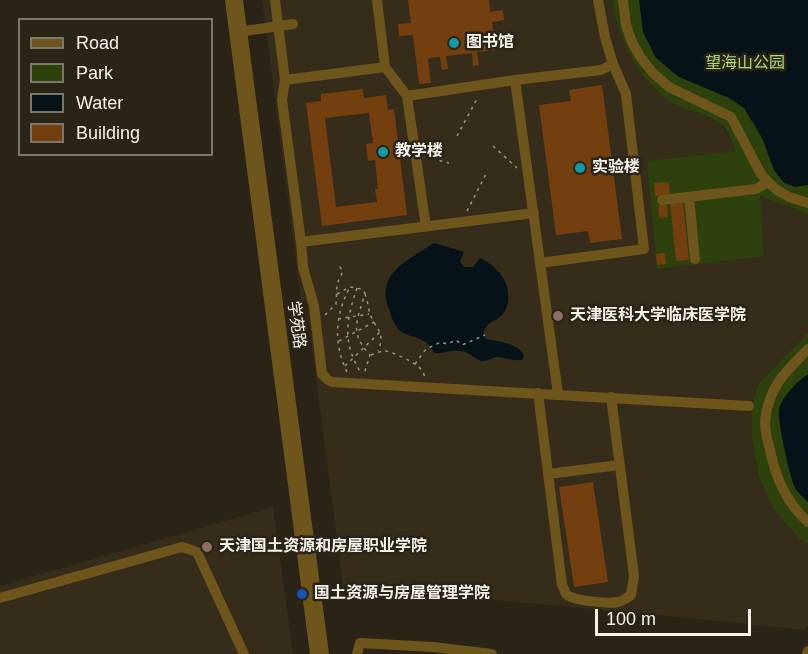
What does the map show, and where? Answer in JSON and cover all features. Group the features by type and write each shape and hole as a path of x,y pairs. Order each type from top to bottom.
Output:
{"street":[{"name":"学苑路","path":"230,0 238,32 324,654"},
{"name":"学苑路","path":"238,0 238,32 315,654"},
{"path":"275,0 285,80 282,100 303,267 313,299 322,374 327,380 750,406"},
{"path":"376,0 385,66 407,96 426,227"},
{"path":"540,263 644,249 626,94 613,64 598,0"},
{"path":"623,0 626,24 632,42 653,73 669,87 731,117 768,183 783,194 808,203"},
{"path":"238,32 293,24"},
{"path":"407,96 602,70 613,64"},
{"path":"285,80 336,69 385,66"},
{"path":"515,80 558,394"},
{"path":"662,201 756,189 768,183"},
{"path":"689,197 695,259"},
{"path":"301,242 534,213"},
{"path":"808,349 774,389 765,415 766,435 772,463 781,488 790,503 808,522"},
{"path":"538,393 562,585 566,593 580,600 616,602 631,595 634,576 611,397"},
{"path":"549,474 619,465"},
{"path":"0,598 182,547 197,552 244,654"},
{"path":"357,654 360,643 492,654"}],"path":[{"path":"457,136 478,98 481,85"},
{"path":"494,146 517,169 528,175"},
{"path":"415,149 423,149 441,161 449,163"},
{"path":"462,222 486,174"},
{"path":"316,318 324,316 336,304 337,284 343,273 339,266"},
{"path":"337,294 350,287 361,289 365,293 370,314 380,332 381,343 377,353"},
{"path":"350,287 338,319 338,342 339,353 353,383"},
{"path":"357,288 348,318 348,336 353,358 363,377 370,355"},
{"path":"365,293 357,316 357,332 363,348 370,355"},
{"path":"338,319 370,314"},
{"path":"338,342 374,322"},
{"path":"344,366 380,332"},
{"path":"415,364 426,349 441,342 447,344 456,340 462,345 485,335"},
{"path":"370,355 388,351 415,364 424,375 426,387"}],"shaded area":[{"name":"天津医科大学临床医学院","path":"262,0 613,0 616,23 642,72 656,91 674,104 711,118 723,127 760,196 808,214 808,333 758,384 752,406 752,437 759,476 799,538 808,544 808,626 805,630 343,586 306,300 301,299"},
{"name":"天津国土资源和房屋职业学院","path":"273,507 293,654 0,654 0,586"}],"green space":[{"name":"望海山公园","path":"613,0 808,0 808,214 760,196 764,256 657,269 647,161 736,151 723,126 707,116 666,99 639,70 615,18"},
{"path":"808,333 808,544 799,538 773,508 759,476 752,437 752,406 758,384"}],"water":[{"path":"639,0 808,0 808,185 795,187 783,182 774,170 762,138 744,108 729,98 679,77 656,58 643,32"},
{"path":"434,243 464,252 460,262 464,267 473,267 480,258 492,265 502,276 507,288 507,306 502,315 486,327 483,334 486,339 517,347 524,355 522,360 497,357 481,361 466,352 434,353 426,342 397,328 386,297 390,277 405,262"},
{"path":"808,374 808,502 796,490 793,482 784,449 779,410 795,385"}],"building":[{"name":"图书馆","path":"408,0 489,0 490,12 503,10 504,20 492,22 495,50 477,52 479,65 473,66 472,53 446,56 448,69 442,70 440,57 428,58 431,83 419,84 413,35 399,36 398,24 411,23"},
{"name":"实验楼","path":"602,85 622,239 590,243 588,231 556,235 539,105 571,101 569,90"},
{"name":"教学楼","path":"363,89 364,98 386,95 388,110 394,109 407,215 322,226 306,103 321,101 321,94","holes":["369,113 373,143 366,144 368,161 375,160 377,202 336,207 325,118"]},
{"path":"669,182 670,195 655,196 654,183"},
{"path":"683,202 689,260 676,261 670,203"},
{"path":"658,205 667,205 668,217 659,218"},
{"path":"665,253 666,264 657,265 656,254"},
{"path":"593,482 608,582 574,587 559,487"}],"place":[{"name":"图书馆","path":"454,43"},
{"name":"教学楼","path":"383,152"},
{"name":"实验楼","path":"580,168"},
{"name":"天津医科大学临床医学院","path":"558,316"},
{"name":"天津国土资源和房屋职业学院","path":"207,547"},
{"name":"国土资源与房屋管理学院","path":"302,594"}]}
